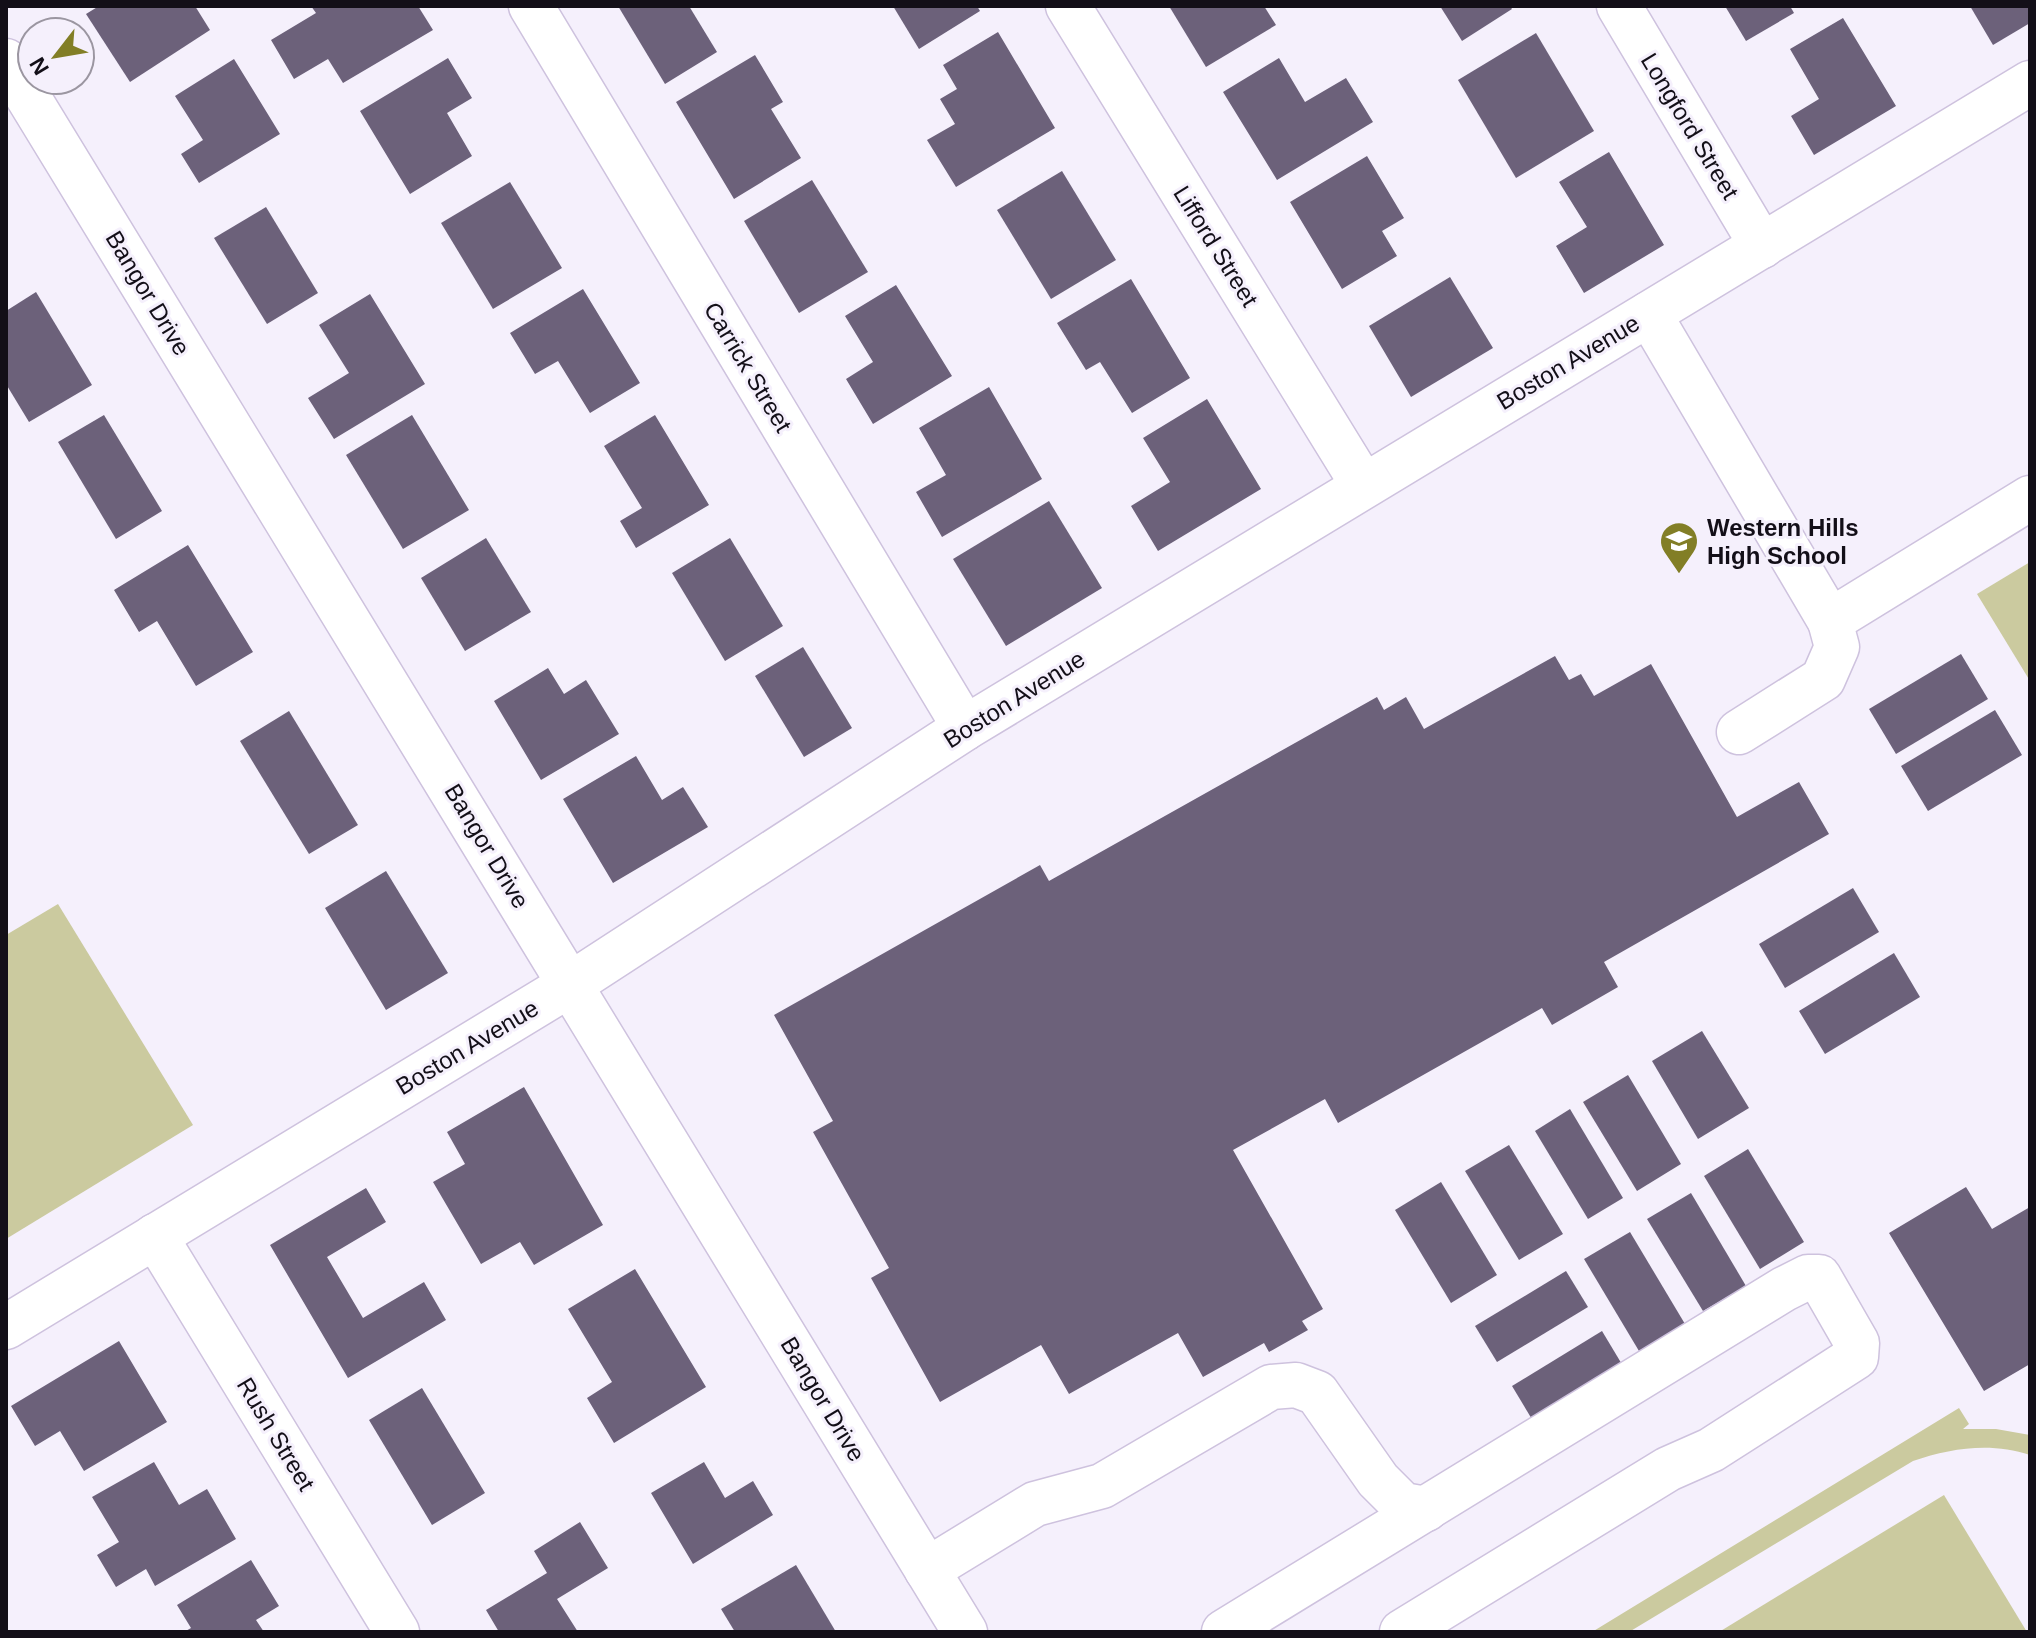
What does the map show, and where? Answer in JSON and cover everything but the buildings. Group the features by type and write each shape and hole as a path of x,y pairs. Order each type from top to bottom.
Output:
{"street":[{"name":"Carrick Street","path":"531,6 965,728"},
{"name":"Lifford Street","path":"1068,6 1363,485"},
{"name":"Longford Street","path":"1619,6 1762,246"},
{"name":"Bangor Drive","path":"6,61 965,1632"},
{"name":"Boston Avenue","path":"6,1327 571,984 965,728 2030,83"},
{"path":"1649,314 1830,621 1837,647 1823,679 1739,732"},
{"path":"1830,621 2030,498"},
{"name":"Rush Street","path":"155,1236 397,1632"},
{"path":"1224,1632 1808,1277 1819,1277 1857,1343 1856,1357 1711,1450 1668,1469 1402,1632"},
{"path":"927,1570 1035,1504 1102,1486 1271,1387 1296,1385 1317,1393 1378,1480 1403,1505 1426,1509"}],"green space":[{"path":"2030,562 2030,681 1977,594"},
{"path":"58,904 193,1125 6,1239 6,935"},
{"path":"1959,1408 1969,1424 1963,1429 1996,1429 2030,1435 2030,1455 2001,1449 1971,1448 1913,1461 1629,1632 1592,1632"},
{"path":"1944,1495 2027,1632 1719,1632"}],"place":[{"name":"Western Hills High School","path":"1679,575"}]}
